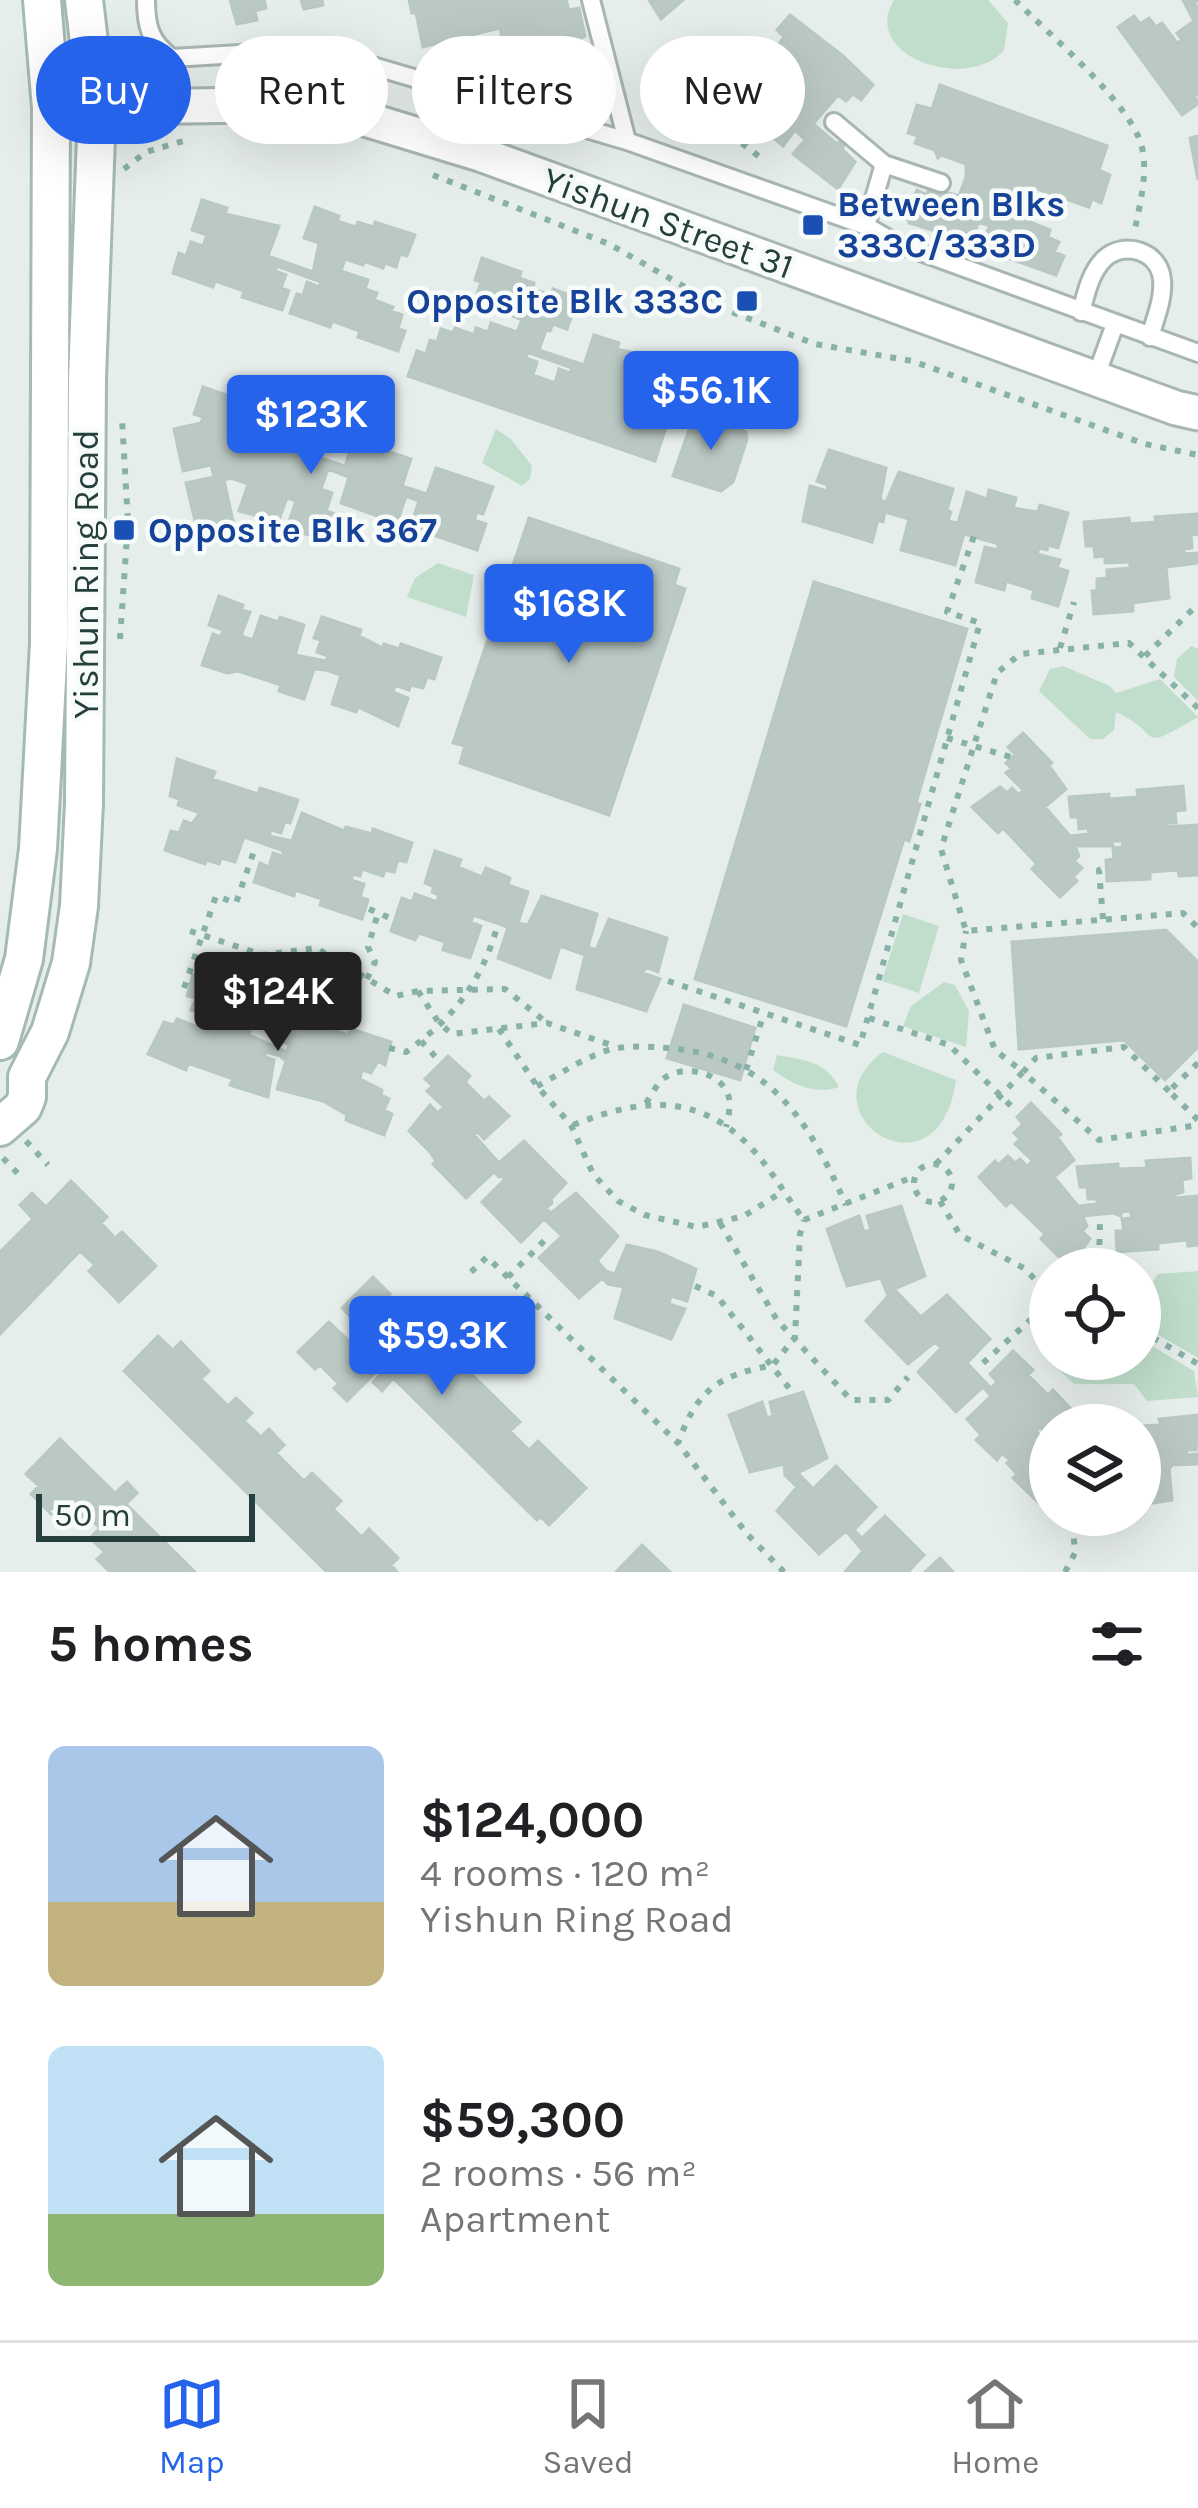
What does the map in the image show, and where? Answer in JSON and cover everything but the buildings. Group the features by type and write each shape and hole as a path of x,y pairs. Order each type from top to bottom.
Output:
{"main road":[{"name":"Yishun Ring Road","path":"42,0 45,36"},
{"name":"Yishun Ring Road","path":"84,0 88,36"},
{"name":"Yishun Ring Road","path":"0,1041 24,959 38,849 49,643 51,144"},
{"name":"Yishun Ring Road","path":"2,1131 23,1107 29,1087 14,1065 50,1032 71,964 79,906 96,144"}],"street":[{"name":"Yishun Street 31","path":"191,107 316,104 480,154 1198,413"}],"lane":[{"path":"146,0 149,34 172,58 287,51 339,56 627,141 1198,353"},
{"path":"590,0 627,141"},
{"path":"835,122 884,164 941,183"},
{"path":"866,226 884,164"},
{"path":"1081,312 1100,264 1114,252 1132,249 1148,255 1162,276 1150,337"},
{"path":"1095,379 1115,324"}],"path":[{"path":"1016,0 1098,84 1142,145 1143,182 1132,249"},
{"path":"121,172 164,144"},
{"path":"743,144 761,158"},
{"path":"428,173 609,244 724,309 815,344 911,361 1144,444 1198,455"},
{"path":"668,981 860,1046 980,623 947,612 974,536"},
{"path":"1060,648 1074,602"},
{"path":"1144,657 1198,604"},
{"path":"1198,708 1130,643 1020,654 997,673 941,849 966,931 961,960 994,1050 1099,1140 1198,1122"},
{"path":"947,738 1011,757"},
{"path":"184,988 216,896 236,903 254,851"},
{"path":"1103,920 1099,871 1107,869"},
{"path":"369,909 390,918"},
{"path":"367,979 375,962 368,946 378,913"},
{"path":"966,931 1183,913 1198,928"},
{"path":"389,1048 406,1052 470,990 486,965 498,924"},
{"path":"190,931 263,955 316,948 396,996 505,989 547,1023 620,1048 694,1051 746,1070 780,1094 800,1116 846,1204"},
{"path":"418,991 452,1034 547,1023"},
{"path":"746,1070 764,1013"},
{"path":"869,1018 949,1045 1012,1107"},
{"path":"499,1029 571,1125 593,1174 618,1202 645,1215 697,1227 744,1216 782,1192"},
{"path":"421,1041 441,1063"},
{"path":"678,1443 691,1407 715,1384 741,1371 773,1365 795,1336 800,1234 805,1220 936,1164 1036,1058 1124,1047 1198,1122"},
{"path":"537,1085 620,1048"},
{"path":"1169,1091 1198,1063"},
{"path":"646,1103 662,1080 678,1071 701,1072 725,1088 731,1102 726,1127"},
{"path":"571,1125 616,1107 646,1103 688,1108 726,1127 755,1152 805,1220"},
{"path":"2,1131 21,1177"},
{"path":"32,1148 48,1165"},
{"path":"914,1176 917,1195 928,1202 940,1201 949,1193 952,1181 947,1170 936,1164"},
{"path":"940,1201 960,1235 1029,1274"},
{"path":"1099,1248 1100,1222"},
{"path":"720,1223 777,1320 851,1400 887,1400 908,1377"},
{"path":"508,1277 549,1236"},
{"path":"471,1272 487,1257 508,1277 678,1443 747,1534 784,1572"},
{"path":"695,1286 717,1296 789,1388"},
{"path":"982,1363 1029,1318"},
{"path":"1161,1342 1198,1364"},
{"path":"1065,1572 1076,1553 1074,1536"}],"green space":[{"path":"894,0 988,0 1008,23 1004,50 968,68 923,63 892,38 887,21"},
{"path":"496,429 511,439 532,466 530,479 522,486 482,463"},
{"path":"438,563 474,575 466,617 407,597 415,578"},
{"path":"1191,646 1198,649 1198,701 1174,677 1177,659"},
{"path":"1063,666 1116,693 1160,679 1198,717 1157,738 1116,712 1114,730 1103,739 1090,739 1039,691 1050,669"},
{"path":"903,914 939,926 919,993 882,981"},
{"path":"944,982 955,985 969,1011 966,1047 903,1026 911,1006"},
{"path":"883,1052 956,1080 945,1117 926,1137 903,1143 882,1136 865,1121 857,1100 861,1076"},
{"path":"777,1055 821,1067 839,1087 813,1089 789,1080 773,1070"},
{"path":"1198,1271 1198,1358 1161,1336 1161,1274"},
{"path":"1161,1351 1194,1371 1198,1397 1147,1401 1134,1384 1074,1384 1070,1380 1161,1380"}],"place":[{"name":"Between Blks 333C/333D","path":"813,225"},
{"name":"Opposite Blk 333C","path":"747,301"},
{"name":"Opposite Blk 367","path":"124,530"}]}
